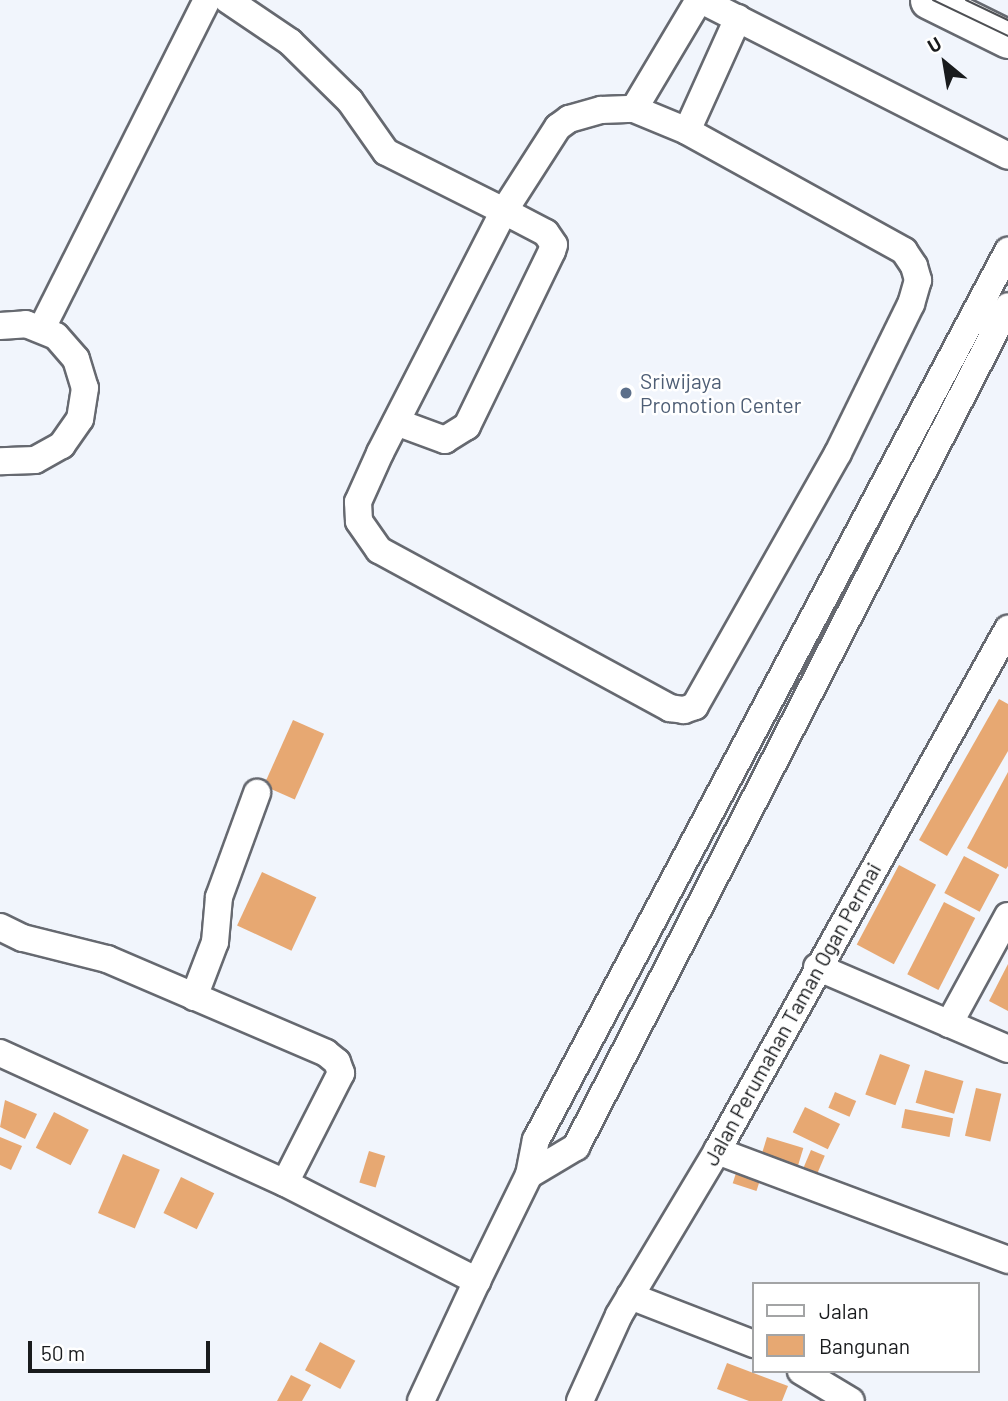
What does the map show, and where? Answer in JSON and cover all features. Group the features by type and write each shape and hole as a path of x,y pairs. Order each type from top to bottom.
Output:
{"highway":[{"path":"929,0 1008,39"}],"street":[{"path":"42,328 207,0"},
{"path":"228,0 290,42 350,101 386,152 540,229 554,246 467,426 445,440 396,422"},
{"path":"634,109 700,0 1008,156"},
{"path":"687,131 738,18"},
{"path":"634,109 687,131 904,251 918,281 911,304 838,453 695,706 684,710 670,708 379,551 366,536 358,502 504,211 558,127 589,113 634,109"},
{"path":"421,1401 529,1175 536,1140 1008,251"},
{"path":"529,1175 576,1147 1008,306"},
{"path":"0,326 42,328 56,336 76,359 85,388 80,419 50,454 20,463 0,461"},
{"name":"Jalan Perumahan Taman Ogan Permai","path":"580,1401 631,1296 717,1151 817,967 999,666 1008,629"},
{"path":"194,997 215,942 219,897 257,793"},
{"path":"949,1024 1008,916"},
{"path":"0,927 23,938 107,959 326,1053 337,1062 341,1073 285,1183"},
{"path":"817,967 1008,1049"},
{"path":"0,1053 285,1183 477,1281"},
{"path":"717,1151 1008,1260"},
{"path":"631,1296 752,1343"},
{"path":"804,1373 851,1401"}],"building":[{"path":"999,699 1008,704 1008,751 947,856 919,840"},
{"path":"293,720 324,734 295,800 264,786"},
{"path":"1008,772 1008,866 1006,869 967,848"},
{"path":"964,856 999,875 980,912 944,893"},
{"path":"899,865 936,885 894,964 857,944"},
{"path":"262,872 316,897 291,951 237,925"},
{"path":"944,902 975,918 938,990 907,974"},
{"path":"1008,964 1008,1011 989,1001"},
{"path":"880,1054 910,1065 895,1105 865,1094"},
{"path":"925,1070 963,1081 954,1114 916,1103"},
{"path":"976,1088 1001,1094 990,1142 965,1136"},
{"path":"835,1092 856,1101 850,1117 828,1108"},
{"path":"5,1100 37,1114 25,1139 0,1127"},
{"path":"805,1107 840,1124 828,1149 793,1132"},
{"path":"905,1109 953,1118 949,1137 901,1128"},
{"path":"54,1112 89,1130 71,1165 36,1148"},
{"path":"0,1137 22,1146 11,1170 0,1165"},
{"path":"767,1137 803,1148 797,1168 761,1157"},
{"path":"811,1150 825,1156 815,1180 801,1174"},
{"path":"369,1151 385,1156 376,1188 359,1183"},
{"path":"123,1154 160,1170 135,1229 98,1213"},
{"path":"737,1170 761,1178 756,1191 733,1183"},
{"path":"181,1177 214,1193 197,1229 163,1213"},
{"path":"320,1342 355,1361 340,1389 305,1370"},
{"path":"727,1363 788,1386 782,1401 749,1401 717,1389"},
{"path":"291,1375 311,1385 302,1401 277,1401"}],"tram line":[{"path":"933,0 1008,36"},
{"path":"966,0 1008,20"}],"place":[{"name":"Sriwijaya Promotion Center","path":"626,393"}]}
